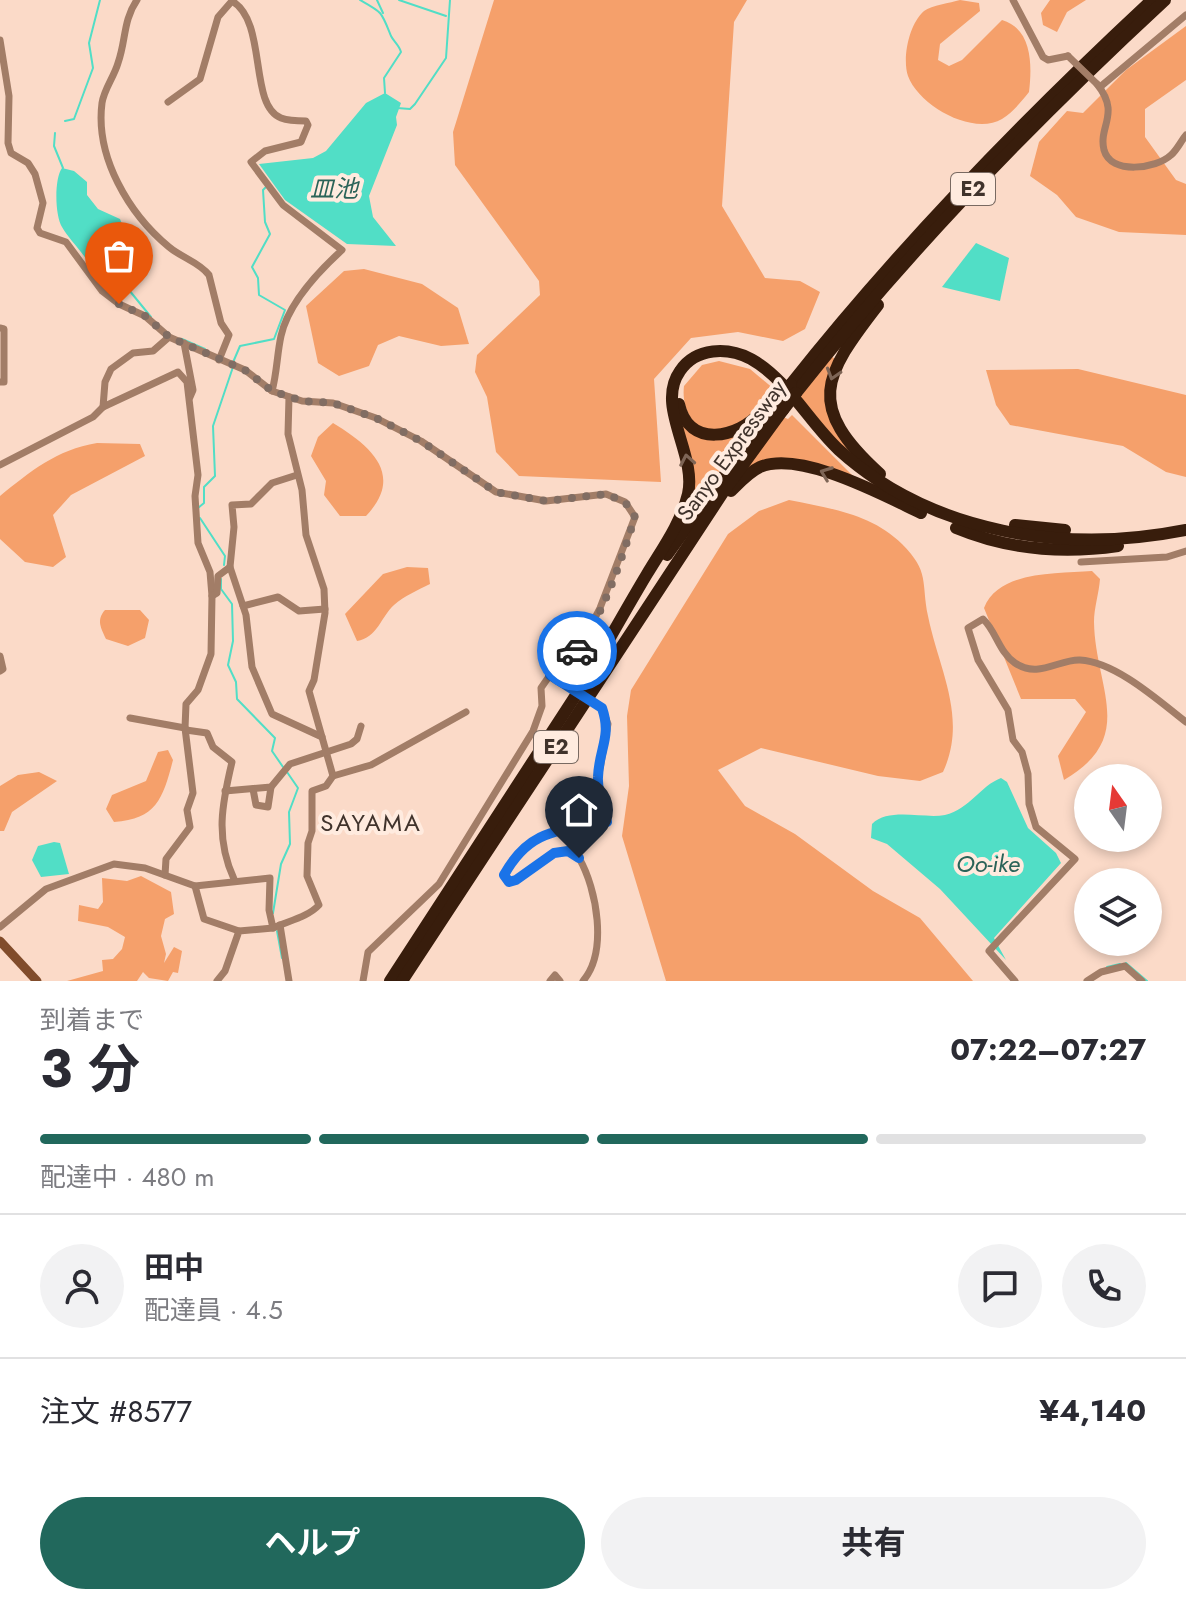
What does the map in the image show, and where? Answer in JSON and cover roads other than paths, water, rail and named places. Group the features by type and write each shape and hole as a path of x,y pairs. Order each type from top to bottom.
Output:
{"highway":[{"name":"Sanyo Expressway","path":"793,388 909,243 1023,123 1152,0"},
{"name":"Sanyo Expressway","path":"394,981 690,521 778,403 943,220 1089,71 1165,0"},
{"path":"903,499 844,436 830,405 830,379 839,356 943,220"},
{"path":"586,680 669,537 687,496 689,465 672,400 680,371 695,357 729,351 754,361 769,372 818,429 855,464 903,499"},
{"path":"778,403 750,424 722,436 695,429 684,418 678,402 684,376 697,362 714,357 742,362 776,386 830,449 903,499"},
{"name":"Sanyo Expressway","path":"394,981 709,514 778,403"},
{"path":"709,514 744,478 759,467 778,463 820,469 903,499 964,527 1119,543 1186,533"}],"main road":[{"path":"0,941 37,981"}],"street":[{"path":"137,0 127,18 120,59 102,102 102,123 119,186 135,211 168,247 209,275 221,323 229,335 220,357"},
{"path":"1013,0 1043,57 1048,60 1068,56 1099,85 1110,111 1104,148 1110,159 1125,166 1153,165 1170,157 1184,141"},
{"path":"168,102 200,79 218,17 232,1 242,9 251,30 266,98 273,112 283,119 306,121 308,125 301,142 265,151 251,162 283,205 342,250 320,269 282,334 280,363 272,391"},
{"path":"1099,85 1186,15"},
{"path":"0,40 9,96 8,143 11,153 28,163 35,174 43,203 37,228 40,233 66,242 102,291 145,316 169,337 220,357 272,391 289,397 333,403 376,418 421,441 496,492 546,501 606,494 625,502 635,517 600,608 579,649 550,675 541,688 542,706 533,731 518,757 439,884 368,952 363,981"},
{"path":"0,328 4,329 4,382 0,382"},
{"path":"103,407 105,382 111,369 133,353 153,351 169,337"},
{"path":"184,343 193,390 189,399"},
{"path":"0,465 93,417 103,407 173,373 184,375 198,475 195,496 198,543 210,572 211,654 198,690 186,704 193,793 187,810 190,827 166,859 165,875"},
{"path":"289,397 288,434 302,490 306,535 324,589 325,609 314,680 309,691 329,753 333,776"},
{"path":"297,475 272,483 251,504 232,505 234,527 230,567 243,606 252,667 272,714 322,737"},
{"path":"1081,562 1167,557 1186,551"},
{"path":"212,596 217,593 218,576 230,567"},
{"path":"243,606 278,597 299,611 325,609"},
{"path":"1015,981 989,951 1075,859 1036,827 1029,804 1028,774 1022,752 1013,740 1008,710 978,660 968,628 983,619 1004,653 1017,665 1046,669 1078,659 1132,679 1186,722 1186,730"},
{"path":"0,656 3,669 0,671"},
{"path":"550,675 602,708 608,724 598,780 607,822 551,830 521,850 504,875 509,882 516,880 554,853 568,851 579,858 599,932 599,947 583,981"},
{"path":"195,886 204,919 239,931 277,926 319,905 307,876 308,843 312,831 309,796 326,786 333,776 371,765 466,712"},
{"path":"130,718 207,733 213,747 232,762 221,805 222,854 234,879"},
{"path":"253,789 256,805 268,807 271,787 290,764 351,744 357,739 361,726"},
{"path":"225,791 271,787"},
{"path":"0,927 46,889 105,866 118,864 195,886 234,879 270,878 269,910 277,926 289,981"},
{"path":"217,981 225,971 239,931"},
{"path":"1087,981 1101,972 1125,966 1142,981"},
{"path":"550,981 555,975 560,981"}],"water":[{"name":"皿池","path":"385,93 401,103 396,117 397,125 369,196 373,217 396,246 347,244 285,200 259,164 313,158 326,151 366,103"},
{"path":"62,168 74,171 87,182 87,195 98,209 120,219 124,229 133,231 103,263 91,268 60,222 57,189"},
{"path":"976,243 1009,258 1000,301 942,287"},
{"name":"Oo-ike","path":"1001,778 1007,782 1028,828 1056,853 1061,863 994,938 1006,960 940,889 887,844 871,838 872,824 879,819 954,812"},
{"path":"60,843 69,874 41,877 32,860 38,846"}],"waterway":[{"path":"65,121 74,119 93,68 89,43 100,0"},
{"path":"360,0 380,14 401,52 384,78 385,93"},
{"path":"377,0 383,13"},
{"path":"399,0 446,16"},
{"path":"397,108 410,109 415,104 446,58 450,0"},
{"path":"55,133 54,146 63,168"},
{"path":"234,360 240,346 274,339 285,310 259,295 258,278 252,267 270,234 265,222 263,190 267,186"},
{"path":"92,265 103,286 129,290 151,317"},
{"path":"182,339 205,349"},
{"path":"198,508 204,503 204,487 215,476 213,426 233,367"},
{"path":"200,518 225,556 224,565"},
{"path":"221,579 221,589 232,604 233,641 228,665 236,682 237,699 275,738 272,751 283,767"},
{"path":"273,913 281,864 290,844 289,812 298,788 287,772"},
{"path":"277,931 282,958"},
{"path":"1126,963 1147,981"},
{"path":"1107,967 1120,964"}],"district":[{"name":"SAYAMA","path":"371,823"}]}
